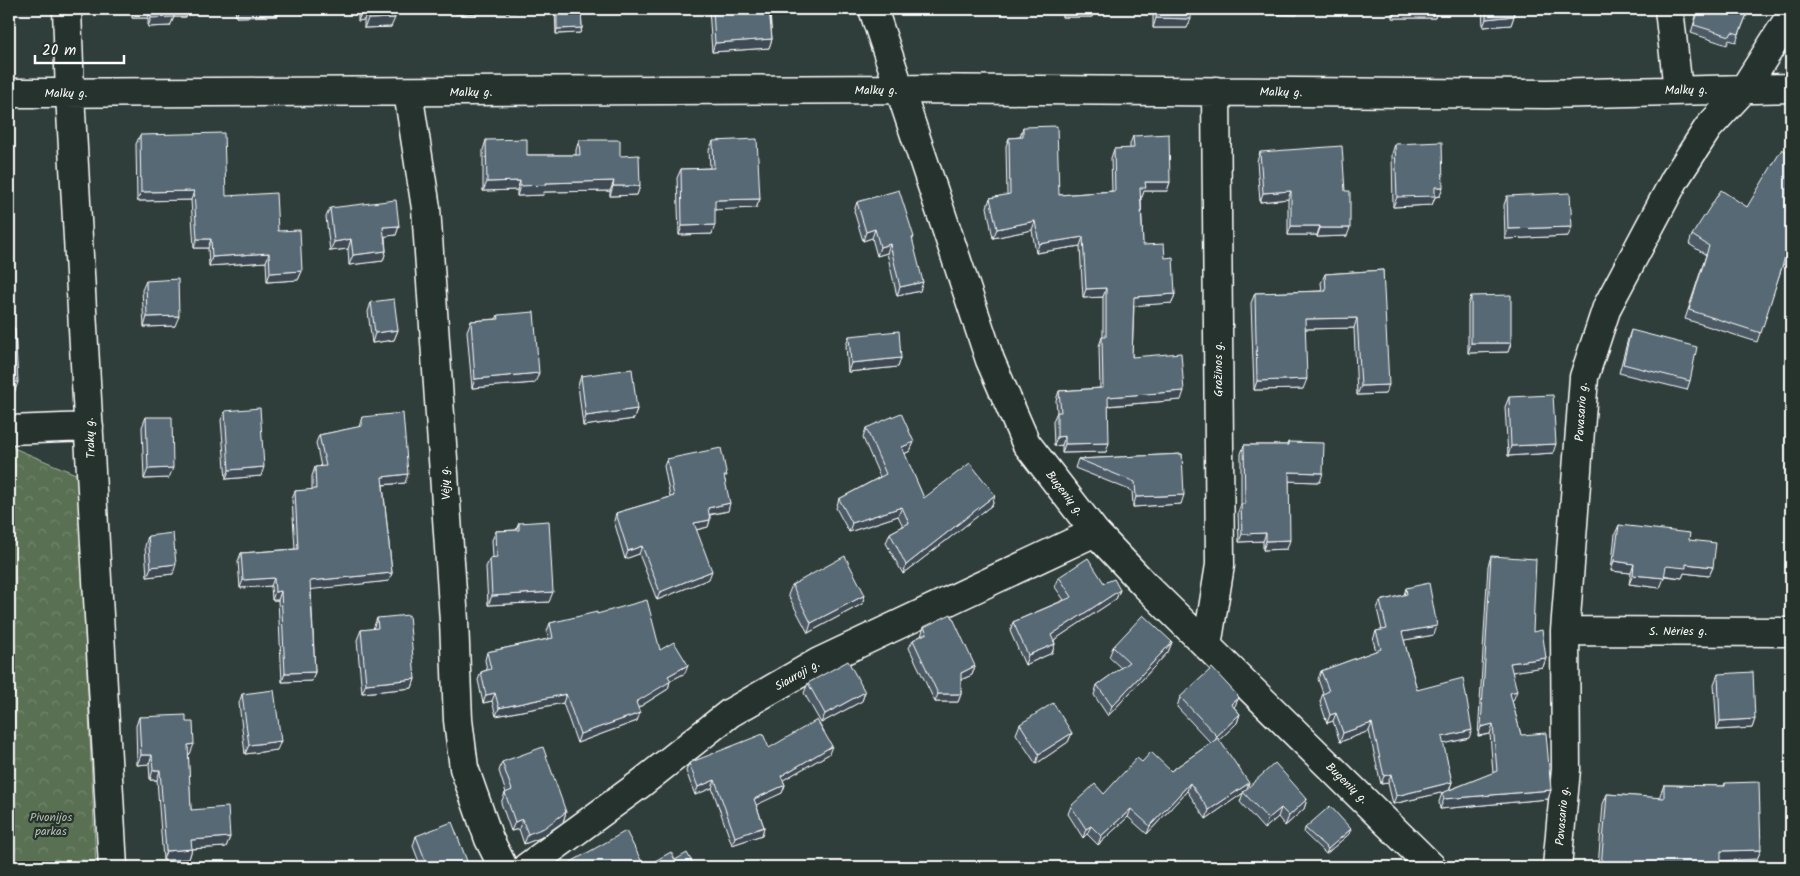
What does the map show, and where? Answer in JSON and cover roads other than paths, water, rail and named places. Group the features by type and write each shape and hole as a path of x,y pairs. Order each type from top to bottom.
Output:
{"street":[{"name":"Trakų g.","path":"67,9 70,94 113,867"},
{"name":"Bugenių g.","path":"873,9 990,360 1026,443 1095,532 1146,586 1432,867"},
{"path":"1669,9 1678,90"},
{"name":"Pavasario g.","path":"1557,867 1566,769 1565,631 1584,377 1607,307 1680,172 1708,128 1744,89 1791,15"},
{"name":"Malkų g.","path":"9,93 901,89 1547,94 1791,88"},
{"name":"Gražinos g.","path":"1207,646 1220,564 1216,91"},
{"name":"Vėjų g.","path":"408,92 426,208 454,621 458,720 464,768 489,839 503,867"},
{"path":"9,430 89,427"},
{"name":"Siauroji g.","path":"528,867 639,785 730,713 819,662 1095,532"},
{"name":"S. Nėries g.","path":"1565,631 1791,632"}],"park label":[{"name":"Pivonijos parkas","path":"51,824"}]}
